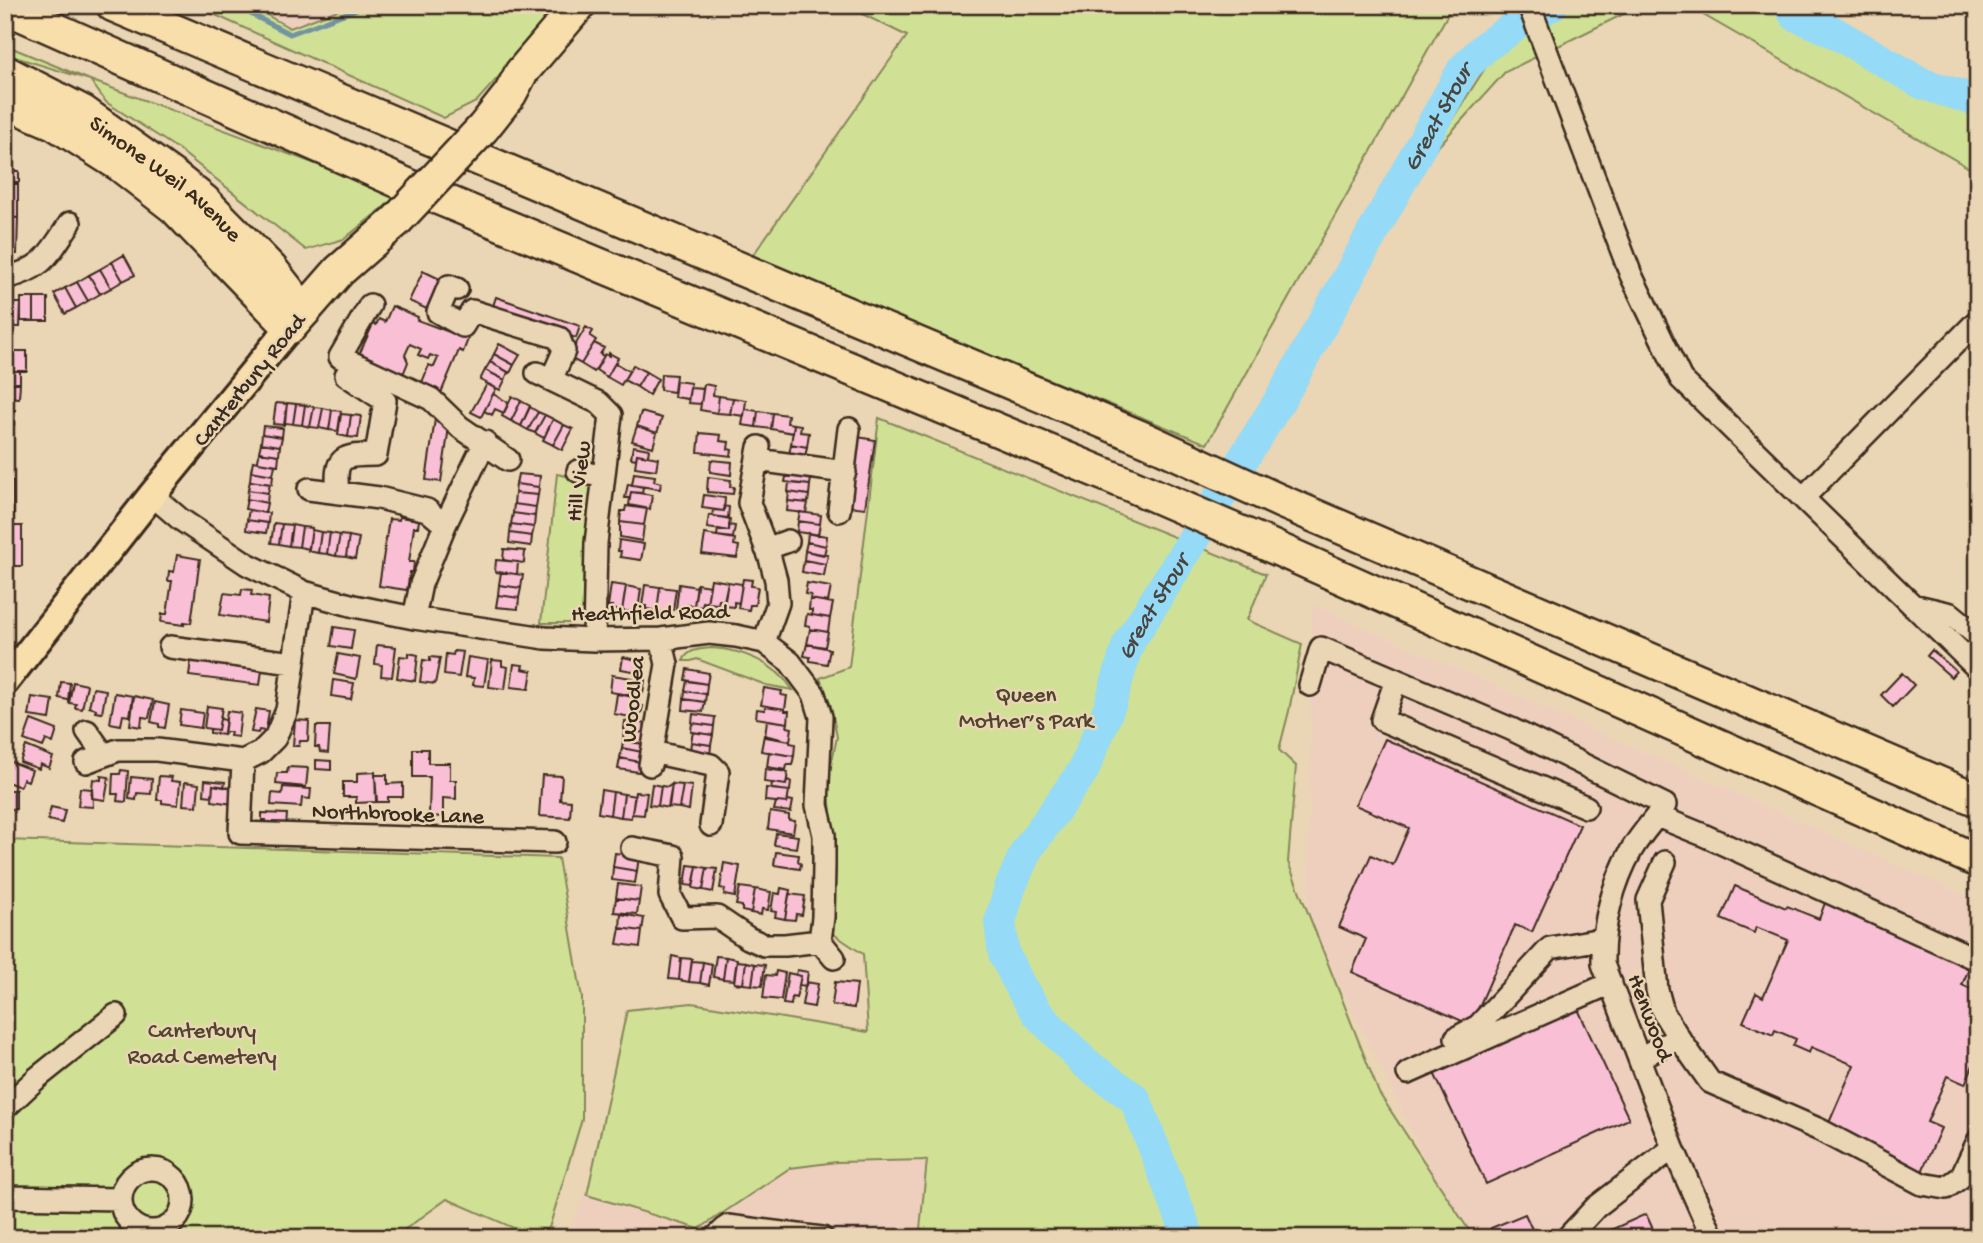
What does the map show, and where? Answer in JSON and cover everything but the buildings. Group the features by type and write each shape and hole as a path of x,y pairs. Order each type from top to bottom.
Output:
{"highway":[{"path":"113,5 1147,440 1280,501 1978,800"},
{"name":"Canterbury Road","path":"297,319 339,271 396,221 483,128 510,94 521,72 579,5"},
{"name":"Canterbury Road","path":"510,94 531,82 596,5"},
{"path":"5,7 407,185 1262,542 1978,861"},
{"name":"Simone Weil Avenue","path":"5,72 83,112 204,201 271,269 297,319"},
{"name":"Simone Weil Avenue","path":"5,102 54,123 120,165 174,207 297,319"},
{"path":"271,269 291,276 312,277 339,271"}],"main road":[{"name":"Canterbury Road","path":"5,682 152,495 297,319"}],"street":[{"path":"1529,5 1631,275 1681,379 1978,669"},
{"path":"5,278 25,273 39,265 50,254 70,223"},
{"name":"Hill View","path":"457,289 449,286 438,312 463,326 472,311 559,338 564,351 544,377 598,403 611,415 596,543 594,640"},
{"path":"370,305 340,357 431,399 460,427 508,460"},
{"path":"1803,498 1978,320"},
{"path":"338,492 336,471 342,460 351,455 376,455 385,401 346,375"},
{"path":"839,512 849,429"},
{"path":"414,618 421,584 445,525 485,442"},
{"path":"764,642 778,603 776,580 750,503 758,454 845,471"},
{"path":"578,471 603,477"},
{"path":"309,489 379,498 427,510 445,525"},
{"name":"Heathfield Road","path":"152,495 180,519 247,564 304,592 354,606 545,638 662,639 709,633 764,642 790,662 814,694 821,718 817,805 824,835 824,864 820,941"},
{"path":"766,549 788,541"},
{"path":"87,731 95,759 118,750 157,750 243,761 261,752 275,738 287,710 304,592"},
{"path":"1912,605 1951,614 1978,636"},
{"name":"Woodlea","path":"662,639 667,664 651,758 711,765 718,772 711,825"},
{"path":"170,648 293,663"},
{"path":"1310,685 1321,648 1511,729 1665,806 1657,816 1978,960"},
{"path":"1396,680 1382,720 1586,807"},
{"name":"Northbrooke Lane","path":"243,761 240,833 555,842"},
{"name":"Henwood","path":"1657,816 1633,848 1617,881 1602,939 1603,964 1673,1148 1716,1236"},
{"path":"632,848 673,856 670,895 682,918 716,917 764,945 785,946 820,941 834,958"},
{"path":"1665,862 1648,900 1657,989 1663,1012 1710,1082 1820,1130 1922,1184 1946,1188 1961,1177 1978,1142"},
{"path":"1456,1038 1478,1026 1550,948 1602,939"},
{"path":"1408,1073 1611,983"},
{"path":"5,1108 37,1078 116,1015"},
{"path":"1639,1058 1679,1038"},
{"path":"1567,1238 1596,1207 1673,1148"},
{"path":"5,1197 120,1199"},
{"path":"715,1238 728,1226 822,1238"}],"shaded area":[{"path":"247,5 351,5 290,28"},
{"path":"1312,604 1978,901 1978,1238 1463,1238 1308,919"},
{"path":"928,1160 921,1229 963,1238 566,1238 585,1194 699,1229 790,1168 837,1162"}],"green space":[{"path":"193,5 249,5 290,28 351,5 563,5 476,102 444,118"},
{"path":"864,5 1453,5 1207,444 751,258 907,36 854,10"},
{"path":"1569,5 1642,5 1505,72 1426,160 1498,48"},
{"path":"1686,5 1772,5 1776,13 1868,51 1923,84 1978,110 1978,173"},
{"path":"5,45 90,80 5,54"},
{"path":"90,80 399,195 344,239 306,250 178,149 106,102"},
{"name":"Queen Mother’s Park","path":"879,418 1266,574 1247,620 1302,644 1279,750 1296,766 1288,862 1379,1093 1474,1238 963,1238 920,1229 927,1160 837,1162 790,1168 699,1229 587,1195 627,1010 692,1003 868,1032 863,954 832,933 836,868 828,780 837,737 831,706 820,678 849,667"},
{"path":"557,474 585,480 592,485 586,608 581,619 569,623 541,623"},
{"path":"712,648 747,655 768,665 793,690 766,685 697,659 683,661 691,652"},
{"name":"Canterbury Road Cemetery","path":"5,840 558,858 582,998 582,1119 546,1238 537,1238 447,1199 393,1238 5,1238"}],"waterway":[{"path":"233,5 290,34 368,5"},
{"path":"1494,5 1527,18"},
{"name":"Great Stour","path":"1189,1238 1135,1099 1085,1063 1038,1014 1020,986 1004,954 1000,922 1010,888 1026,851 1083,771 1110,705 1128,644 1283,395 1463,69 1486,46 1527,18 1552,5"},
{"name":"Great Stour","path":"1789,5 1795,15 1830,30 1923,84 1978,101"}]}
